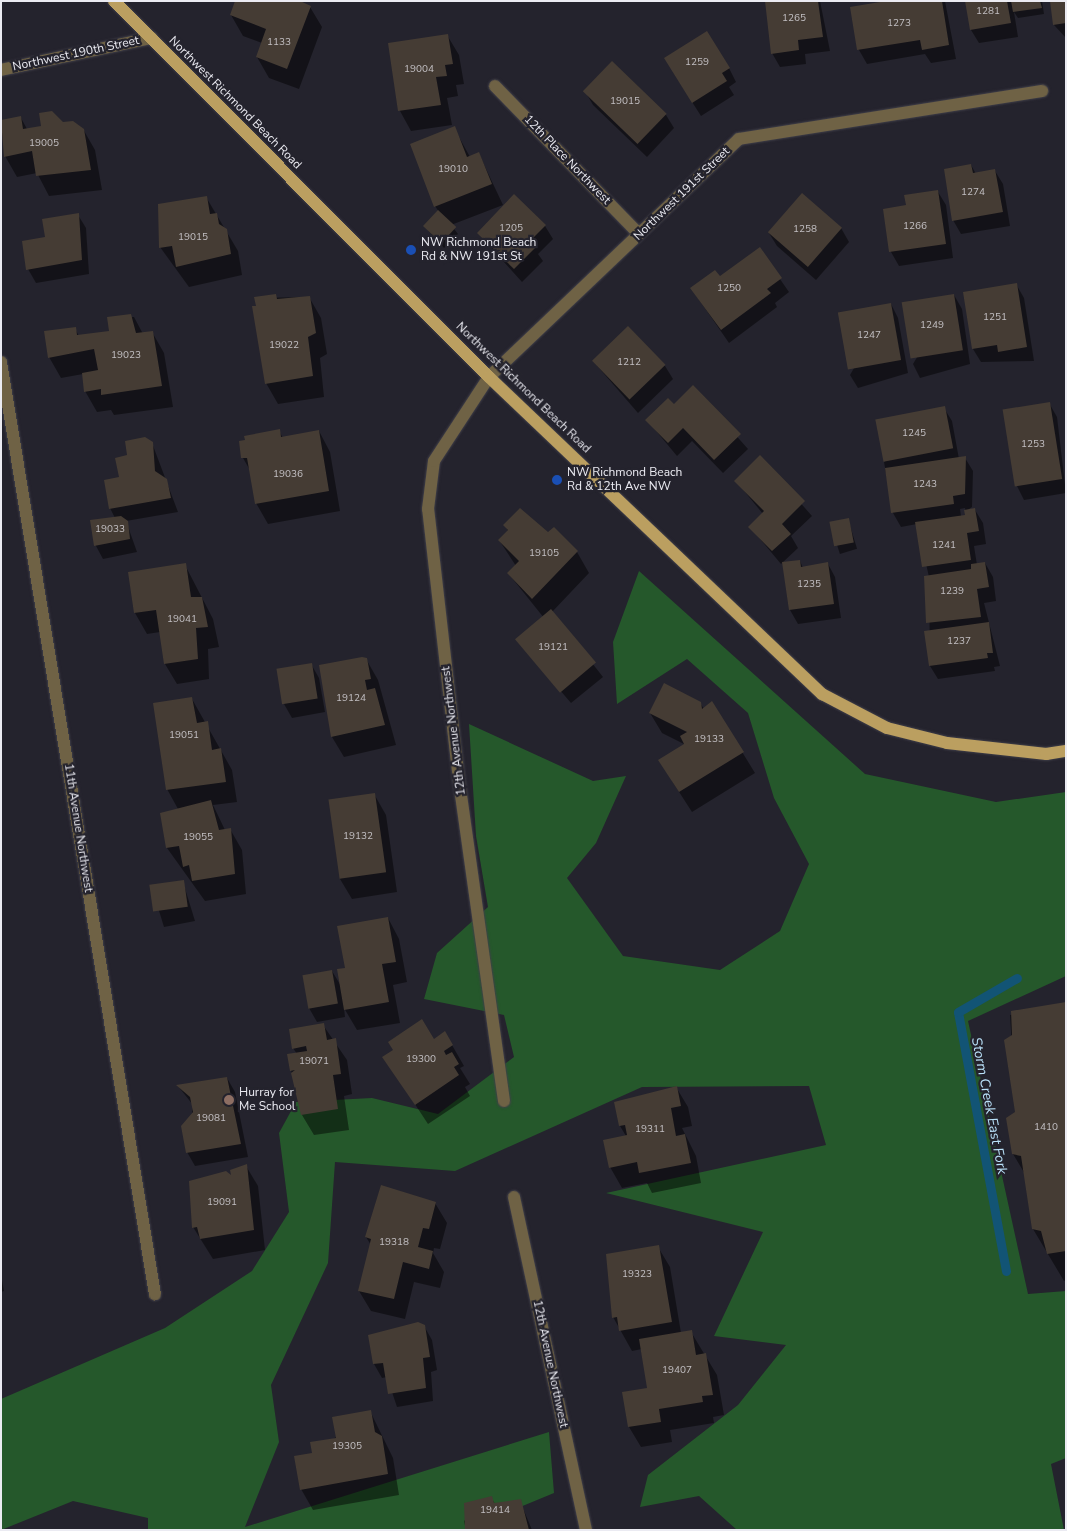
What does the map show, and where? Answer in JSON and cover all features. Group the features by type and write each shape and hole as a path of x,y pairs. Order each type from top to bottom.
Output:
{"main road":[{"name":"Northwest Richmond Beach Road","path":"114,1 489,377 822,694 887,728 947,743 1046,754 1066,751"}],"street":[{"name":"Northwest 190th Street","path":"1,70 152,38"},
{"name":"12th Place Northwest","path":"494,86 639,234"},
{"name":"Northwest 191st Street","path":"489,377 739,139 1042,91"},
{"name":"11th Avenue Northwest","path":"1,362 155,1294"},
{"name":"12th Avenue Northwest","path":"489,377 434,461 428,509 459,780 504,1101"},
{"name":"12th Avenue Northwest","path":"514,1198 586,1530"}],"green space":[{"path":"639,571 865,774 996,802 1066,792 1066,976 968,1021 1028,1294 1066,1291 1066,1458 1051,1464 1064,1530 737,1530 699,1496 640,1507 648,1475 738,1405 786,1345 714,1336 763,1232 606,1193 826,1145 809,1086 642,1087 455,1171 335,1162 328,1263 271,1385 279,1442 245,1527 549,1432 554,1493 464,1530 148,1530 148,1518 73,1501 1,1530 1,1399 165,1328 252,1271 289,1212 279,1133 296,1102 372,1098 438,1114 514,1057 504,1015 424,999 437,953 488,907 476,836 469,724 593,781 626,776 596,843 567,878 623,956 720,970 780,931 809,864 774,798 748,713 687,659 617,704 613,642"}],"building":[{"path":"235,1 300,1 311,6 287,69 256,57 266,29 230,15"},
{"path":"765,1 818,1 823,37 798,40 799,50 771,54"},
{"path":"886,1 942,1 949,45 922,50 920,40 857,50 850,7"},
{"path":"965,1 1007,1 1011,23 970,30"},
{"path":"1011,1 1040,1 1042,8 1013,12"},
{"path":"1050,1 1066,1 1066,23 1053,25"},
{"path":"707,31 730,68 722,73 727,81 692,103 664,58"},
{"path":"448,34 453,64 445,65 447,76 436,77 441,105 398,111 388,43"},
{"path":"612,61 667,114 637,144 583,91"},
{"path":"52,111 63,122 73,121 84,129 91,170 36,176 32,151 4,157 1,120 21,116 23,129 41,126 39,113"},
{"path":"455,126 467,157 479,152 492,184 434,207 410,144"},
{"path":"971,164 973,173 995,169 1003,212 952,221 944,169"},
{"path":"938,190 946,244 889,252 883,209 906,205 904,195"},
{"path":"802,193 842,228 808,267 768,232"},
{"path":"514,194 546,225 530,241 536,247 514,269 477,233"},
{"path":"207,196 210,214 217,213 219,224 227,229 231,254 176,267 172,246 159,248 158,204"},
{"path":"438,210 456,227 441,243 423,226"},
{"path":"79,213 82,260 26,270 22,241 45,237 42,219"},
{"path":"760,247 782,278 767,289 771,293 721,330 690,288 715,270 720,276"},
{"path":"1017,283 1027,347 998,352 997,345 972,349 963,292"},
{"path":"276,294 277,299 310,296 316,333 308,337 313,376 265,384 252,306 256,306 254,297"},
{"path":"954,294 963,350 911,359 902,302"},
{"path":"891,303 901,360 848,369 838,312"},
{"path":"131,314 136,333 153,331 162,386 101,395 101,389 84,392 82,373 98,370 94,349 48,358 44,331 76,327 77,335 109,331 107,317"},
{"path":"628,326 666,365 630,400 592,361"},
{"path":"693,385 741,434 714,460 683,428 668,443 645,420 668,398 674,404"},
{"path":"1050,402 1062,479 1015,487 1003,410"},
{"path":"945,406 953,448 884,462 875,420"},
{"path":"280,429 281,437 319,430 329,491 255,504 247,458 241,458 239,441 245,440 244,436"},
{"path":"145,437 153,442 155,471 167,479 171,498 109,509 104,480 119,477 115,458 127,455 125,441"},
{"path":"760,455 805,501 782,524 791,534 772,551 748,527 764,511 734,481"},
{"path":"966,456 965,494 953,496 954,504 891,513 885,468"},
{"path":"520,508 548,532 554,527 578,551 532,599 507,573 519,561 498,540 508,530 503,525"},
{"path":"975,508 979,531 967,533 971,560 922,567 915,522 965,515 964,510"},
{"path":"121,516 128,521 130,539 94,546 90,520"},
{"path":"849,518 854,543 834,546 829,522"},
{"path":"800,560 801,567 828,562 834,604 789,610 782,562"},
{"path":"985,562 989,587 977,589 981,617 926,623 924,576 971,569 971,564"},
{"path":"186,563 191,597 202,597 208,627 196,628 198,659 164,664 156,610 134,613 128,572"},
{"path":"551,609 596,663 560,693 515,639"},
{"path":"989,622 993,653 987,653 988,658 929,666 924,631"},
{"path":"362,657 367,658 371,679 365,680 367,690 375,688 385,725 331,737 319,665"},
{"path":"312,663 318,699 282,704 276,669"},
{"path":"664,683 701,702 702,709 712,701 744,752 679,792 658,760 684,744 680,736 687,732 649,713"},
{"path":"192,697 197,723 208,721 212,750 221,748 226,782 166,790 153,703"},
{"path":"375,793 386,872 340,879 328,800"},
{"path":"211,800 219,830 231,828 235,874 192,881 189,865 183,867 179,846 166,848 160,813"},
{"path":"184,880 188,907 153,912 149,885"},
{"path":"388,917 396,962 382,964 389,1002 344,1010 337,969 345,968 337,926"},
{"path":"332,970 338,1003 308,1009 302,975"},
{"path":"1066,1002 1066,1251 1047,1254 1041,1231 1032,1229 1021,1156 1012,1154 1006,1118 1015,1112 1004,1040 1012,1035 1011,1011"},
{"path":"422,1019 434,1039 445,1031 453,1045 444,1051 446,1055 452,1052 459,1064 454,1067 459,1075 415,1105 382,1057 393,1050 388,1042"},
{"path":"324,1023 327,1040 336,1038 341,1074 333,1075 338,1109 301,1115 291,1073 295,1070 290,1071 287,1054 307,1051 306,1046 292,1049 289,1029"},
{"path":"227,1077 241,1144 186,1153 181,1126 193,1112 190,1097 176,1085"},
{"path":"677,1086 681,1106 671,1108 676,1136 685,1134 691,1163 639,1173 637,1162 609,1168 603,1140 627,1135 625,1125 619,1126 614,1102"},
{"path":"247,1164 254,1230 200,1239 197,1227 192,1228 189,1181 226,1171 231,1175 230,1170"},
{"path":"381,1185 436,1202 429,1229 423,1228 418,1247 433,1251 429,1269 403,1262 394,1299 358,1291 371,1239 365,1237"},
{"path":"659,1245 672,1322 619,1331 617,1317 612,1318 606,1254"},
{"path":"418,1322 425,1325 430,1357 423,1358 426,1388 388,1394 383,1363 373,1364 368,1335"},
{"path":"692,1330 696,1355 706,1353 713,1395 702,1396 703,1402 659,1409 661,1422 628,1427 622,1392 647,1388 639,1339"},
{"path":"371,1410 375,1432 382,1436 388,1474 300,1490 294,1456 312,1453 310,1442 336,1438 332,1417"},
{"path":"492,1496 494,1503 521,1499 529,1530 465,1530 464,1503"}],"waterway":[{"name":"Storm Creek East Fork","path":"1006,1271 958,1012 1017,978"}],"place":[{"name":"NW Richmond Beach Rd & NW 191st St","path":"411,250"},
{"name":"NW Richmond Beach Rd & 12th Ave NW","path":"557,480"},
{"name":"Hurray for Me School","path":"229,1100"}]}
